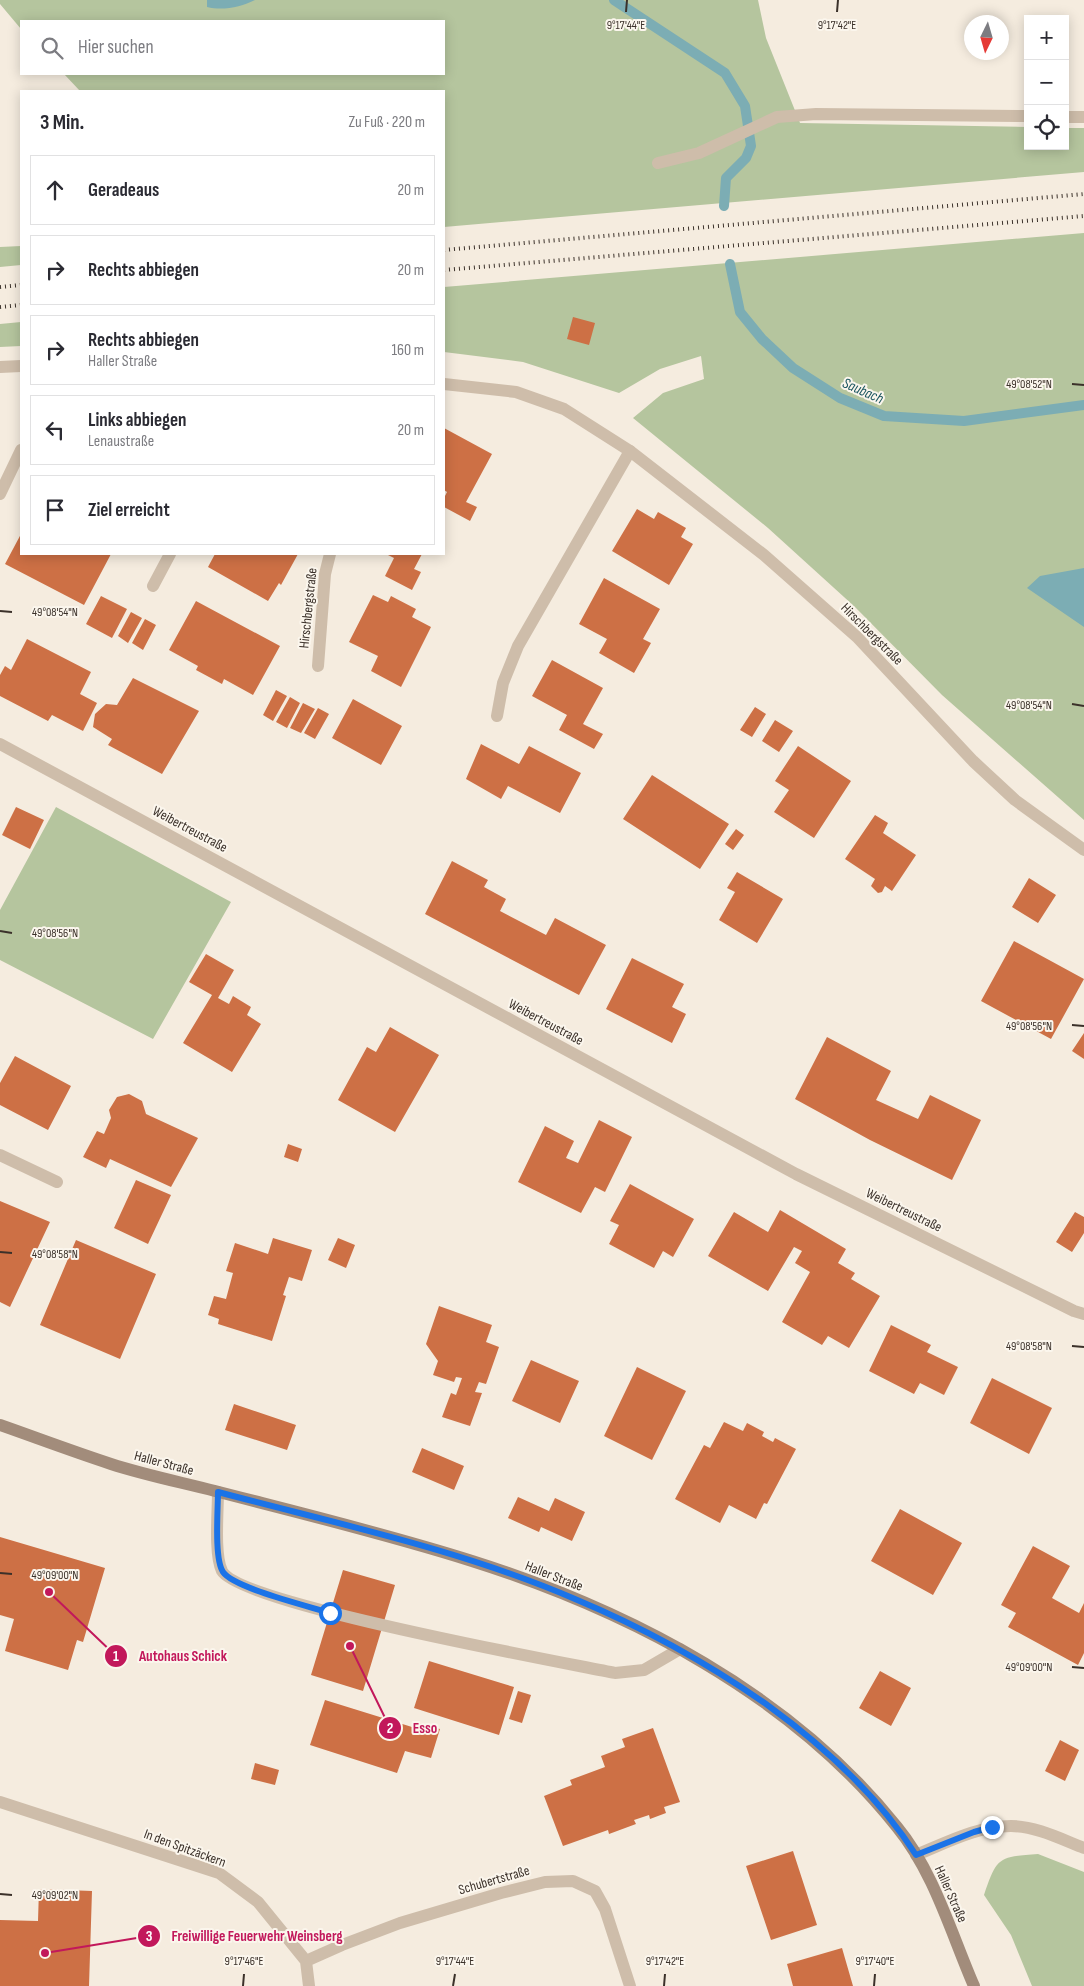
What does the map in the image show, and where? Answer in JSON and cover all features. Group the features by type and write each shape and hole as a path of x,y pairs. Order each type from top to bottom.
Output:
{"street":[{"path":"658,163 699,153 777,117 816,114 1024,116"},
{"path":"1069,117 1084,117"},
{"path":"0,367 20,366"},
{"name":"Hirschbergstraße","path":"445,384 516,392 564,409 630,451 764,555 856,637 973,761 1015,800 1084,850"},
{"path":"497,716 503,683 518,646 630,451"},
{"path":"0,494 20,452"},
{"path":"153,586 169,555"},
{"name":"Hirschbergstraße","path":"318,666 325,574 330,555"},
{"name":"Weibertreustraße","path":"0,744 796,1174 1074,1311 1084,1314"},
{"path":"0,1155 57,1182"},
{"name":"Haller Straße","path":"0,1424 112,1464 472,1561 575,1598 680,1649 733,1681 806,1733 851,1775 899,1828 935,1890 974,1986"},
{"path":"218,1492 218,1546 222,1572 237,1583 330,1613 383,1626 616,1673 644,1670 680,1649"},
{"name":"In den Spitzäckern","path":"0,1802 219,1873 258,1902 306,1961"},
{"path":"916,1855 974,1832 1012,1826 1032,1830 1084,1848"},
{"name":"Schubertstraße","path":"306,1961 400,1923 545,1882 574,1881 595,1891 606,1909 630,1986"},
{"path":"306,1961 309,1986"}],"green space":[{"path":"0,0 758,0 766,38 800,123 1024,127 1024,150 1069,150 1069,128 1084,128 1084,172 445,227 445,90 79,90 65,75 445,75 445,20 20,20 20,28 0,4"},
{"path":"1084,233 1084,820 942,695 855,607 768,528 633,418 663,393 704,379 701,356 660,369 619,393 523,362 445,352 445,287"},
{"path":"20,246 20,265 0,267 0,247"},
{"path":"20,322 20,346 0,347 0,324"},
{"path":"56,807 231,902 153,1039 0,960 0,910"},
{"path":"1038,1854 1084,1872 1084,1986 1032,1986 1011,1935 984,1895 992,1873 1001,1861 1015,1856"}],"water":[{"path":"207,0 255,0 244,5 219,9 207,7"},
{"path":"1084,568 1084,627 1027,588 1040,576"}],"building":[{"path":"573,317 595,323 589,345 567,339"},
{"path":"445,429 492,454 466,502 477,507 470,521 445,508 447,492 445,491"},
{"path":"637,509 654,519 658,512 686,528 681,537 693,544 669,585 612,551"},
{"path":"20,536 20,555 110,555 84,605 5,564"},
{"path":"214,555 297,555 281,585 279,583 268,601 208,567"},
{"path":"388,555 421,555 414,569 421,572 412,590 385,576 394,558"},
{"path":"604,578 660,609 643,639 651,643 634,673 599,653 607,639 579,624"},
{"path":"373,595 388,602 391,596 416,609 412,617 431,627 401,687 371,671 378,656 349,642"},
{"path":"101,596 127,609 112,638 86,624"},
{"path":"196,601 280,646 253,695 224,679 222,684 196,670 198,666 169,650"},
{"path":"131,612 142,618 128,643 118,636"},
{"path":"145,619 156,625 143,650 132,643"},
{"path":"27,639 91,672 80,694 97,703 83,731 52,715 48,721 0,696 0,675 5,666 11,670"},
{"path":"552,660 603,688 583,724 603,734 594,749 559,730 567,715 532,696"},
{"path":"133,678 199,711 162,774 108,745 112,739 93,727 95,714 106,704 117,705"},
{"path":"276,690 287,696 273,721 263,715"},
{"path":"290,697 300,703 287,728 276,722"},
{"path":"353,699 402,726 381,765 332,738"},
{"path":"303,703 315,709 301,733 290,728"},
{"path":"755,707 766,714 752,737 740,730"},
{"path":"318,708 329,714 315,739 304,733"},
{"path":"775,720 793,731 779,752 762,741"},
{"path":"481,744 519,764 529,746 581,773 560,813 508,786 501,799 466,779"},
{"path":"798,746 851,781 814,838 774,812 789,790 775,781"},
{"path":"652,775 729,824 700,869 623,819"},
{"path":"16,807 44,820 30,849 2,835"},
{"path":"875,815 888,823 883,833 916,855 892,891 885,886 882,892 878,893 871,886 875,879 845,859"},
{"path":"736,829 744,835 733,850 725,844"},
{"path":"452,861 488,880 484,887 506,899 500,911 546,935 555,918 606,945 579,995 425,914"},
{"path":"737,872 783,899 757,943 719,920 735,892 727,888"},
{"path":"1029,878 1056,895 1038,923 1012,907"},
{"path":"1014,941 1084,979 1051,1039 981,1001"},
{"path":"206,954 234,970 218,998 229,1004 233,996 251,1007 247,1015 261,1024 232,1072 183,1043 212,995 189,982"},
{"path":"632,958 684,984 672,1007 686,1014 672,1043 606,1009"},
{"path":"390,1027 439,1055 395,1132 338,1100 367,1047 376,1052"},
{"path":"1084,1033 1084,1059 1072,1051"},
{"path":"827,1037 891,1071 876,1100 918,1119 930,1095 981,1120 952,1180 870,1140 795,1099"},
{"path":"15,1056 71,1086 48,1130 0,1105 0,1083"},
{"path":"129,1094 142,1101 146,1114 198,1138 171,1187 110,1159 106,1168 83,1157 97,1131 104,1134 111,1118 109,1110 117,1097"},
{"path":"599,1120 632,1137 605,1192 595,1187 581,1213 518,1182 545,1126 574,1141 566,1158 578,1163"},
{"path":"288,1144 302,1149 298,1162 284,1157"},
{"path":"136,1180 171,1195 148,1244 114,1228"},
{"path":"630,1184 694,1219 673,1257 663,1251 654,1268 609,1244 619,1225 610,1221"},
{"path":"0,1201 50,1222 10,1307 0,1302"},
{"path":"780,1210 846,1249 838,1263 855,1273 851,1279 880,1296 849,1348 828,1336 822,1345 782,1322 810,1272 795,1263 802,1251 794,1247 768,1291 708,1256 734,1212 768,1232"},
{"path":"1075,1212 1084,1217 1084,1233 1072,1252 1056,1242"},
{"path":"273,1238 312,1250 302,1281 289,1277 283,1295 286,1296 272,1341 218,1324 219,1319 208,1315 214,1296 226,1299 233,1273 226,1271 235,1243 268,1254"},
{"path":"338,1238 355,1245 346,1268 328,1260"},
{"path":"76,1240 156,1274 120,1359 40,1325"},
{"path":"439,1306 492,1325 486,1342 499,1347 486,1384 479,1382 475,1392 482,1393 470,1426 442,1417 451,1393 456,1395 462,1378 456,1377 454,1382 433,1375 438,1361 426,1344"},
{"path":"891,1325 931,1345 927,1352 958,1367 944,1395 920,1383 914,1394 869,1371"},
{"path":"531,1360 579,1381 560,1423 512,1401"},
{"path":"637,1367 686,1391 652,1460 604,1436"},
{"path":"992,1378 1052,1408 1029,1454 970,1423"},
{"path":"234,1404 296,1425 287,1450 225,1430"},
{"path":"724,1422 743,1431 747,1423 764,1432 762,1436 773,1442 775,1438 796,1449 767,1504 764,1503 756,1519 729,1505 720,1523 675,1499 704,1445 710,1448"},
{"path":"422,1448 464,1466 454,1490 412,1472"},
{"path":"518,1497 549,1511 555,1498 585,1512 572,1541 541,1527 539,1532 508,1518"},
{"path":"900,1509 962,1543 933,1595 871,1561"},
{"path":"0,1537 105,1568 83,1642 77,1640 68,1670 5,1651 14,1619 0,1615"},
{"path":"1033,1546 1070,1566 1052,1598 1079,1613 1084,1603 1084,1653 1078,1665 1008,1627 1016,1613 1001,1605"},
{"path":"343,1570 395,1585 363,1691 311,1675"},
{"path":"429,1661 514,1687 499,1735 414,1708"},
{"path":"880,1671 911,1688 891,1726 859,1708"},
{"path":"518,1691 531,1695 522,1723 509,1719"},
{"path":"325,1700 412,1727 414,1721 440,1729 431,1758 405,1751 397,1773 310,1745"},
{"path":"653,1728 680,1802 664,1807 666,1813 650,1819 649,1815 634,1820 636,1824 609,1834 608,1830 563,1846 544,1796 572,1785 570,1780 605,1767 601,1756 625,1747 622,1739"},
{"path":"1060,1740 1079,1750 1065,1781 1045,1771"},
{"path":"255,1763 279,1770 275,1785 251,1779"},
{"path":"793,1851 817,1925 771,1940 746,1866"},
{"path":"39,1889 92,1891 89,1986 0,1986 0,1920 38,1921"},
{"path":"842,1948 853,1986 793,1986 787,1964"}],"waterway":[{"name":"Saubach","path":"614,0 725,73 745,106 751,146 746,158 726,178 724,206"},
{"name":"Saubach","path":"730,264 740,312 762,339 793,368 840,398 884,416 964,421 1084,405"}],"railway":[{"path":"445,250 1084,194"},
{"path":"445,270 1084,216"},
{"path":"0,287 20,285"},
{"path":"0,307 20,305"}],"place":[{"name":"Autohaus Schick","path":"49,1592"},
{"name":"Esso","path":"350,1646"},
{"name":"Freiwillige Feuerwehr Weinsberg","path":"45,1953"}],"route":[{"path":"330,1613 237,1583 222,1572 218,1546 218,1492 472,1561 575,1598 680,1649 733,1681 806,1733 851,1775 899,1828 916,1855 974,1832 992,1827"}]}
